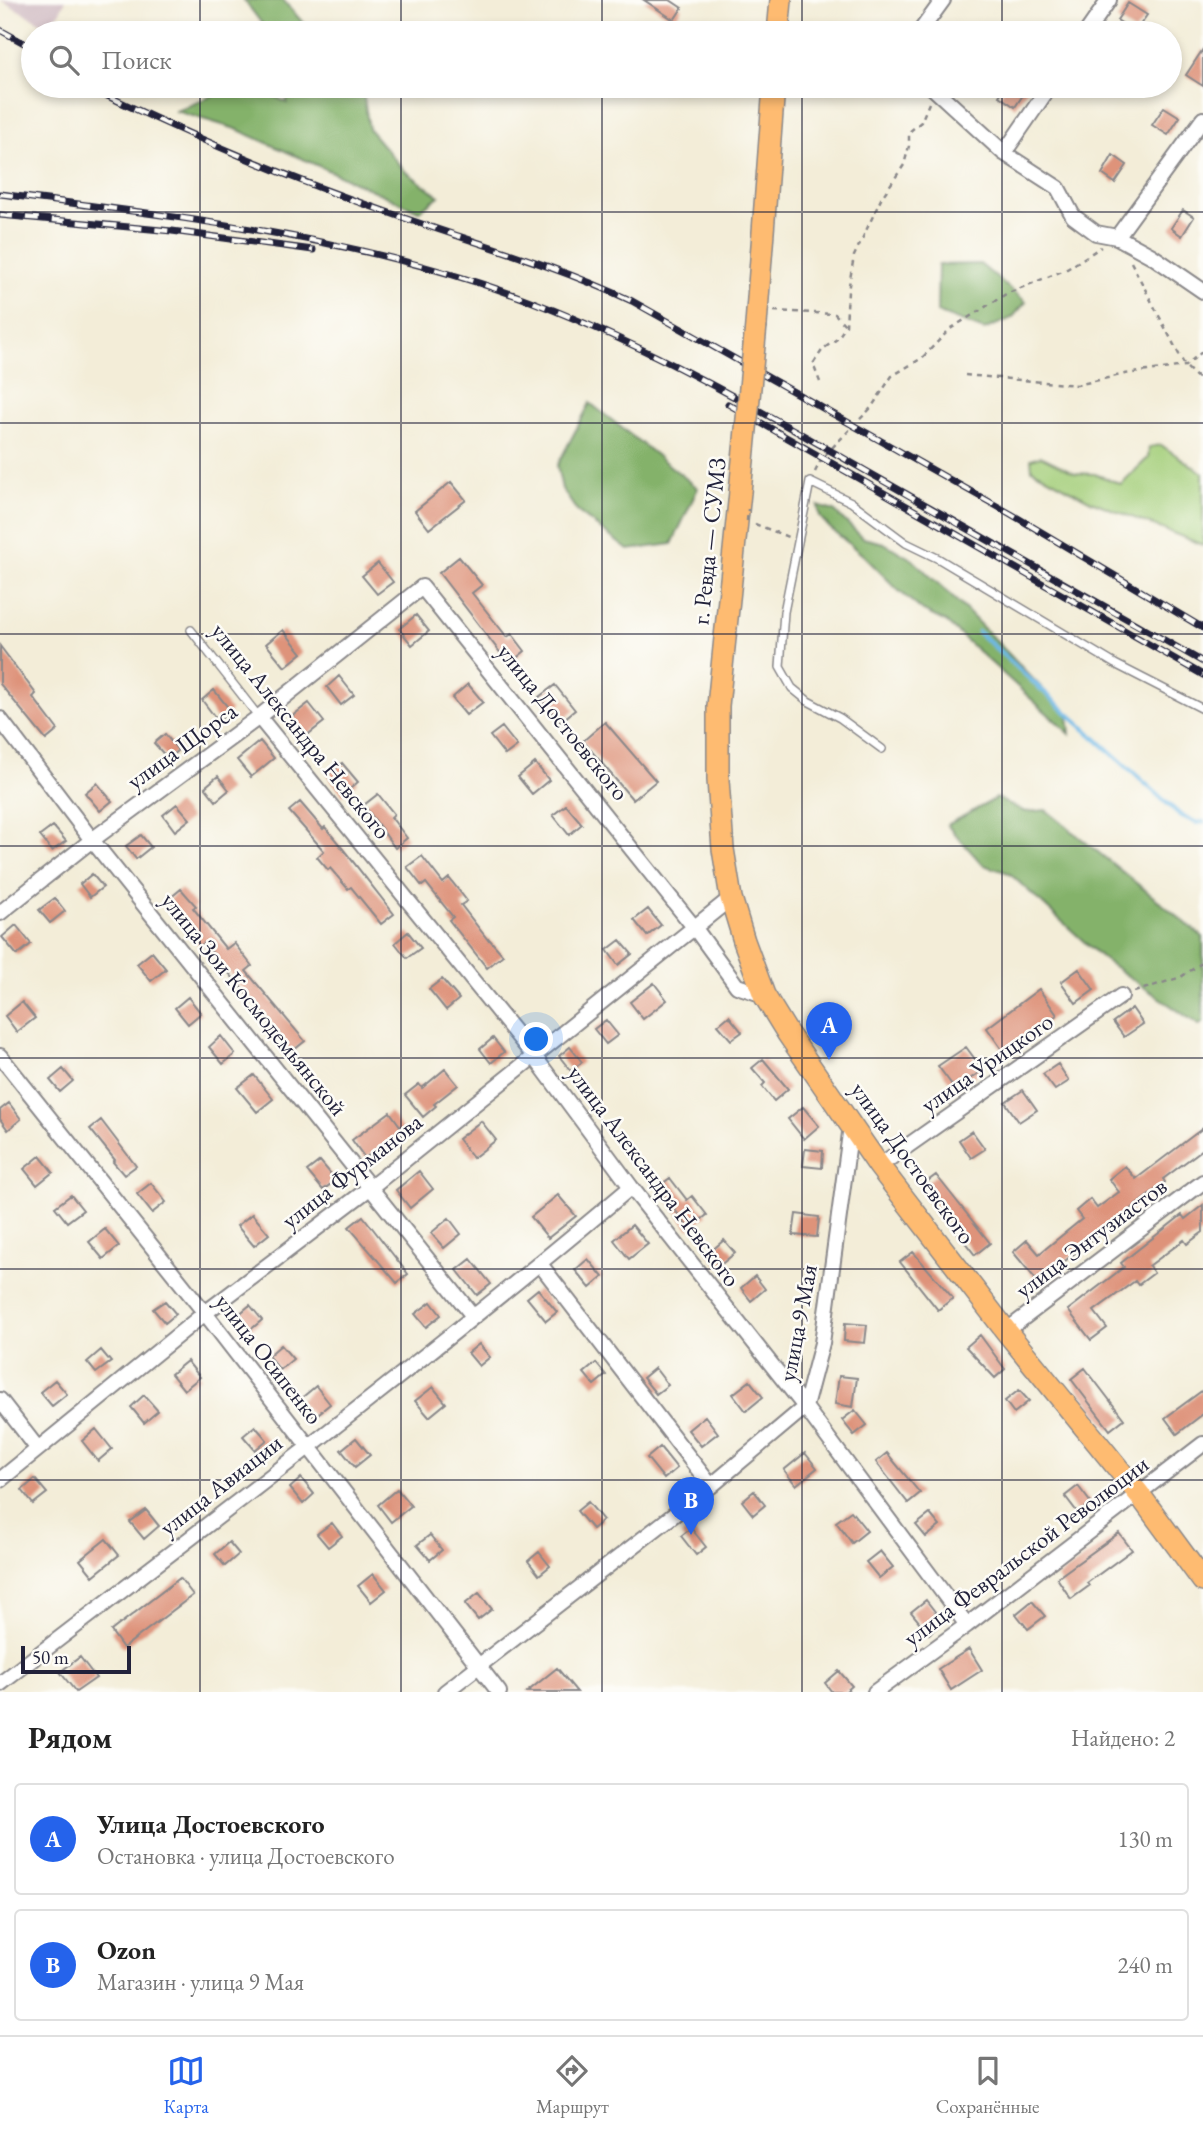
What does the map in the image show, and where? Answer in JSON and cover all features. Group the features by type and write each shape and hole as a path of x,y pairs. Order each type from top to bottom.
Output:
{"main road":[{"path":"779,21 781,0"},
{"name":"г. Ревда — СУМЗ","path":"765,995 744,941 732,898 723,849 718,780 718,706 761,318 773,98"},
{"name":"улица Достоевского","path":"765,995 788,1034 878,1166 1006,1331 1139,1494 1203,1581"}],"street":[{"path":"928,21 943,0"},
{"path":"1094,21 1109,0"},
{"path":"945,98 1004,153 1058,188 1073,216 1096,233 1117,237 1152,256 1203,291"},
{"path":"1004,153 1042,98"},
{"path":"1117,237 1203,118"},
{"name":"улица Щорса","path":"0,913 92,839 259,718 422,587"},
{"name":"улица Достоевского","path":"422,587 694,927 737,986 765,995"},
{"name":"улица Александра Невского","path":"259,718 534,1056 631,1187 805,1407 967,1625"},
{"name":"улица Зои Космодемьянской","path":"0,719 92,839 473,1316"},
{"name":"улица Фурманова","path":"0,1480 205,1313 371,1187 732,898"},
{"name":"улица Урицкого","path":"878,1166 1121,996"},
{"name":"улица Осипенко","path":"0,1056 205,1313 499,1692"},
{"name":"улица 9 Мая","path":"446,1692 711,1486 805,1407 822,1343 851,1126"},
{"name":"улица Энтузиастов","path":"1006,1331 1203,1182"},
{"name":"улица Авиации","path":"0,1684 308,1448 541,1264 631,1187"},
{"path":"541,1264 711,1486"},
{"path":"0,1400 38,1449"},
{"name":"улица Февральской Революции","path":"875,1692 1203,1444"}],"lane":[{"path":"882,749 840,718 808,701 792,688 780,667 781,639 810,482 851,502 906,543 939,559 1115,664 1203,709"},
{"name":"улица Александра Невского","path":"191,630 259,718"}],"path":[{"path":"820,382 813,365 823,349 837,339 846,326 854,256 881,197 904,165 909,132 921,122 929,98"},
{"path":"810,482 822,458 871,408 892,376 922,358 950,329 1006,294 1068,268 1117,237 1185,366 1203,383"},
{"path":"761,318 835,314 846,326"},
{"path":"965,375 1077,385 1125,374 1185,366 1203,351"},
{"path":"747,522 797,541"},
{"path":"1121,996 1181,977 1203,962"}],"shaded area":[{"path":"0,0 66,0 55,21 38,21"}],"green space":[{"path":"244,0 283,0 301,21 260,21"},
{"path":"207,98 278,98 287,103 287,98 364,98 369,129 404,170 439,196 419,211 236,129 176,111"},
{"path":"980,264 1026,302 1012,318 984,330 937,312 938,265"},
{"path":"590,403 698,488 672,544 628,550 577,511 562,489 557,466"},
{"path":"1161,445 1203,473 1203,545 1091,501 1032,469 1031,459 1041,456 1075,473 1095,474 1121,484 1148,458 1149,447"},
{"path":"818,506 834,511 863,538 884,543 913,560 965,609 1068,715 1070,734 946,622 923,611 898,590 864,556 830,528 820,517"},
{"path":"997,798 1025,812 1046,810 1203,937 1203,1023 1199,1025 1103,959 1009,873 983,865 947,825"}],"building":[{"path":"644,0 670,0 682,8 674,20"},
{"path":"1128,3 1147,15 1143,21 1117,20"},
{"path":"1203,49 1203,86 1186,75"},
{"path":"1002,98 1021,98 1015,107"},
{"path":"1164,107 1180,117 1168,135 1152,125"},
{"path":"1113,155 1127,165 1115,183 1102,174"},
{"path":"1183,210 1194,217 1182,236 1171,228"},
{"path":"451,482 466,500 429,529 415,511"},
{"path":"459,557 482,585 472,593 507,637 512,634 525,651 509,664 439,573"},
{"path":"378,563 393,582 377,594 362,576"},
{"path":"416,615 429,631 412,645 399,629"},
{"path":"283,630 302,653 285,667 266,644"},
{"path":"0,646 36,694 33,697 58,730 46,740 0,684"},
{"path":"339,676 354,695 341,705 327,687"},
{"path":"468,684 483,702 466,715 452,698"},
{"path":"555,685 575,710 560,722 539,697"},
{"path":"214,690 231,711 218,721 202,700"},
{"path":"309,703 324,722 306,736 291,717"},
{"path":"605,722 656,781 633,800 583,741"},
{"path":"502,727 517,746 505,755 490,736"},
{"path":"165,734 178,750 168,759 154,743"},
{"path":"260,741 274,758 251,777 237,760"},
{"path":"342,763 358,782 343,795 327,775"},
{"path":"535,763 549,780 532,794 518,777"},
{"path":"218,776 229,790 216,801 205,787"},
{"path":"97,783 112,801 100,811 85,793"},
{"path":"378,794 394,814 391,817 407,838 395,848 364,805"},
{"path":"300,802 323,829 325,827 394,914 381,924 351,887 348,889 317,857 324,851 289,811"},
{"path":"177,804 190,819 175,831 163,815"},
{"path":"566,805 582,824 569,835 553,815"},
{"path":"53,826 66,841 52,851 40,836"},
{"path":"141,835 151,847 136,859 126,846"},
{"path":"422,856 443,883 449,878 467,901 461,905 503,955 487,968 449,920 453,917 426,883 422,886 407,867"},
{"path":"92,874 103,887 90,897 80,884"},
{"path":"181,889 226,949 234,943 252,966 246,971 305,1041 289,1054 275,1037 279,1033 204,943 200,946 188,931 193,928 169,899"},
{"path":"55,898 65,911 50,923 39,910"},
{"path":"648,909 661,925 647,936 634,920"},
{"path":"16,925 31,944 17,955 2,937"},
{"path":"408,932 421,948 407,958 395,943"},
{"path":"620,940 632,954 618,965 607,950"},
{"path":"152,952 166,969 151,981 137,964"},
{"path":"1079,969 1094,990 1076,1003 1061,982"},
{"path":"442,979 459,999 446,1010 429,989"},
{"path":"654,983 667,1000 643,1019 630,1002"},
{"path":"1039,989 1057,1015 1003,1051 987,1028"},
{"path":"188,997 201,1013 188,1024 175,1008"},
{"path":"22,1002 35,1018 17,1032 5,1016"},
{"path":"1132,1008 1143,1024 1124,1037 1113,1022"},
{"path":"729,1016 742,1032 731,1040 718,1025"},
{"path":"606,1020 618,1035 606,1044 594,1029"},
{"path":"221,1036 235,1054 223,1064 209,1047"},
{"path":"493,1038 504,1052 491,1063 480,1049"},
{"path":"570,1047 582,1062 571,1071 559,1056"},
{"path":"966,1047 983,1070 955,1089 938,1066"},
{"path":"763,1059 788,1089 774,1101 762,1086 765,1083 752,1068"},
{"path":"1058,1064 1069,1081 1055,1090 1043,1074"},
{"path":"63,1069 73,1081 60,1092 50,1080"},
{"path":"445,1069 458,1085 434,1104 436,1106 423,1117 405,1095 419,1084 422,1088"},
{"path":"254,1075 273,1099 257,1112 237,1088"},
{"path":"1023,1090 1037,1110 1019,1122 1005,1102"},
{"path":"9,1103 21,1119 8,1130 0,1119 0,1110"},
{"path":"803,1107 819,1126 804,1139 788,1119"},
{"path":"390,1112 403,1130 365,1158 352,1140"},
{"path":"101,1120 136,1166 124,1175 90,1129"},
{"path":"481,1121 496,1140 473,1158 458,1139"},
{"path":"1203,1128 1203,1149 1038,1282 1013,1252 1027,1240 1039,1254 1082,1219 1076,1211 1090,1199 1097,1208 1119,1192 1109,1179 1125,1166 1136,1179"},
{"path":"972,1131 985,1149 971,1158 959,1140"},
{"path":"805,1149 823,1151 822,1168 803,1166"},
{"path":"40,1156 53,1172 37,1185 24,1169"},
{"path":"320,1161 336,1180 323,1190 307,1171"},
{"path":"419,1171 433,1189 410,1208 396,1190"},
{"path":"936,1175 990,1243 975,1255 921,1186"},
{"path":"670,1178 687,1200 692,1196 707,1215 689,1229 658,1187"},
{"path":"151,1183 166,1202 152,1213 137,1194"},
{"path":"71,1195 83,1210 67,1222 55,1207"},
{"path":"558,1195 576,1216 548,1238 531,1217"},
{"path":"1203,1205 1203,1232 1187,1244 1184,1240 1149,1266 1154,1273 1138,1285 1135,1281 1094,1311 1107,1328 1091,1340 1068,1310 1124,1267 1121,1263 1182,1215 1185,1219"},
{"path":"252,1214 269,1234 254,1246 237,1226"},
{"path":"796,1214 819,1217 817,1237 793,1235"},
{"path":"363,1216 408,1274 397,1283 349,1227"},
{"path":"449,1218 461,1234 444,1248 431,1233"},
{"path":"632,1225 648,1244 629,1259 614,1240"},
{"path":"105,1229 119,1246 103,1259 89,1242"},
{"path":"724,1240 735,1253 719,1266 709,1253"},
{"path":"913,1252 953,1298 938,1310 900,1262"},
{"path":"471,1259 491,1284 477,1295 457,1270"},
{"path":"588,1259 603,1277 590,1288 575,1270"},
{"path":"755,1276 765,1289 751,1301 741,1288"},
{"path":"538,1289 557,1312 546,1321 527,1298"},
{"path":"165,1301 176,1314 165,1323 153,1309"},
{"path":"431,1302 441,1315 426,1327 415,1314"},
{"path":"250,1305 262,1320 249,1331 237,1316"},
{"path":"845,1323 867,1325 865,1343 844,1341"},
{"path":"980,1335 1005,1369 995,1378 966,1347"},
{"path":"479,1344 490,1357 479,1366 468,1353"},
{"path":"281,1345 293,1359 280,1370 268,1356"},
{"path":"101,1350 111,1362 96,1373 87,1362"},
{"path":"187,1361 200,1377 184,1390 171,1374"},
{"path":"596,1363 606,1375 594,1385 584,1373"},
{"path":"655,1368 668,1385 656,1394 643,1378"},
{"path":"1085,1368 1124,1419 1110,1430 1071,1379"},
{"path":"839,1376 857,1378 853,1407 835,1404"},
{"path":"55,1380 67,1394 52,1406 40,1392"},
{"path":"750,1381 763,1397 746,1411 733,1394"},
{"path":"316,1386 330,1404 314,1417 299,1400"},
{"path":"433,1387 446,1403 429,1417 415,1401"},
{"path":"1019,1390 1029,1401 1014,1413 1005,1401"},
{"path":"1203,1390 1203,1414 1177,1434 1165,1418"},
{"path":"144,1395 158,1411 144,1423 131,1407"},
{"path":"855,1410 867,1425 854,1435 842,1420"},
{"path":"705,1416 718,1433 701,1446 688,1430"},
{"path":"255,1426 267,1440 255,1450 243,1436"},
{"path":"96,1429 112,1449 98,1461 82,1441"},
{"path":"356,1438 370,1455 355,1467 341,1450"},
{"path":"660,1447 677,1468 664,1479 647,1458"},
{"path":"805,1453 817,1468 796,1485 784,1470"},
{"path":"887,1453 920,1493 908,1503 876,1462"},
{"path":"301,1478 314,1494 303,1504 290,1488"},
{"path":"35,1479 47,1493 33,1504 22,1490"},
{"path":"1078,1486 1091,1503 1078,1513 1065,1496"},
{"path":"397,1489 411,1506 391,1522 378,1505"},
{"path":"754,1491 765,1505 753,1515 742,1501"},
{"path":"588,1502 603,1520 592,1529 577,1511"},
{"path":"146,1510 159,1526 144,1539 130,1522"},
{"path":"851,1511 867,1531 852,1543 836,1522"},
{"path":"930,1514 940,1526 926,1537 916,1525"},
{"path":"332,1523 342,1536 328,1547 317,1534"},
{"path":"691,1528 706,1547 696,1555 681,1536"},
{"path":"1119,1533 1132,1550 1087,1583 1089,1586 1071,1599 1057,1578"},
{"path":"430,1535 442,1550 430,1560 417,1545"},
{"path":"106,1539 119,1555 93,1576 80,1560"},
{"path":"229,1542 239,1554 225,1566 215,1554"},
{"path":"880,1551 893,1567 879,1578 866,1562"},
{"path":"539,1552 550,1566 539,1575 528,1561"},
{"path":"373,1574 386,1590 371,1602 358,1586"},
{"path":"180,1578 193,1595 123,1648 111,1631"},
{"path":"479,1593 492,1609 478,1620 465,1604"},
{"path":"926,1600 943,1622 929,1634 911,1612"},
{"path":"1032,1601 1045,1616 1028,1629 1016,1614"},
{"path":"969,1649 982,1670 951,1690 938,1669"},
{"path":"80,1657 96,1678 76,1692 60,1672"},
{"path":"557,1668 577,1692 527,1692"},
{"path":"839,1671 852,1686 845,1692 832,1692 825,1683"}],"waterway":[{"path":"978,632 1180,815 1197,823 1203,822"}],"railway":[{"path":"0,30 21,41"},
{"path":"113,98 197,137 310,184 541,264 632,301 1011,514 1203,628"},
{"path":"0,194 203,221 337,245 403,261 533,302 619,339 744,402 1203,662"},
{"path":"0,215 172,231 313,250"},
{"path":"728,404 1203,675"}],"place":[{"name":"Улица Достоевского","path":"829,1060"},
{"name":"Ozon","path":"691,1535"}]}
